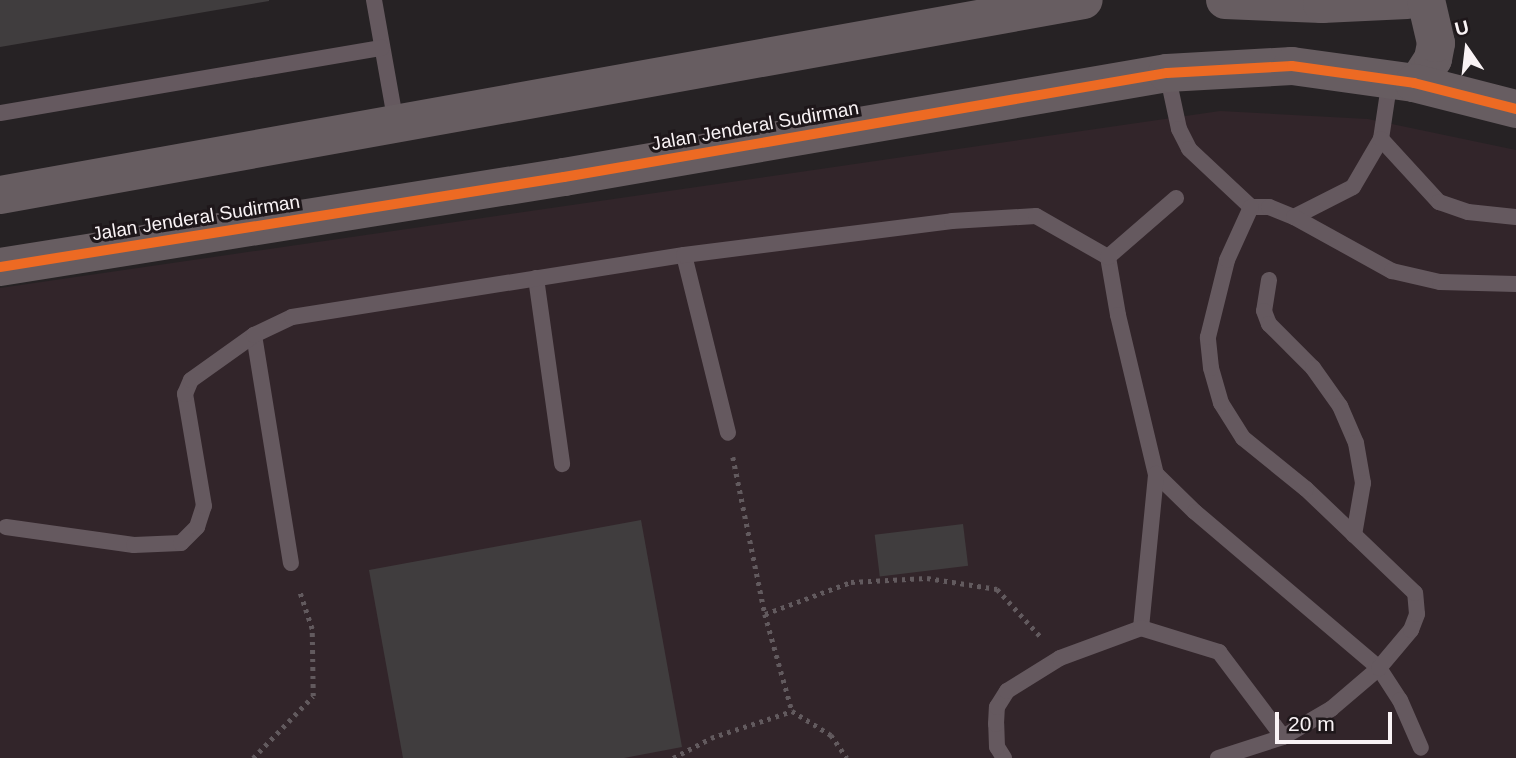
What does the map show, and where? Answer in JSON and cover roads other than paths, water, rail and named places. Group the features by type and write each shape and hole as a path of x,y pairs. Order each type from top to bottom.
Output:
{"street":[{"path":"0,195 1084,0"},
{"path":"1225,0 1322,4 1407,0"},
{"path":"1402,81 1420,79 1433,59 1436,43 1426,0"},
{"name":"Jalan Jenderal Sudirman","path":"2,271 1167,73 1292,66 1402,81 1516,108"}],"lane":[{"path":"374,0 396,124"},
{"path":"0,113 382,48"},
{"path":"1167,73 1179,129 1189,149 1251,206 1269,207 1294,217 1392,271 1440,282 1516,284"},
{"path":"1294,217 1353,187 1381,139 1402,81"},
{"path":"1381,139 1438,202 1468,212 1516,217"},
{"path":"1108,257 1176,198"},
{"path":"1218,758 1283,737 1331,709 1380,668 1411,630 1417,614 1415,593 1306,489 1243,438 1218,391 1211,368 1208,337 1227,260 1251,206"},
{"path":"2,523 134,545 181,543 197,527 204,506 185,394 191,380 254,335 292,317 684,255 952,220 1036,216 1108,257"},
{"path":"684,255 728,433"},
{"path":"1108,257 1118,315 1156,474 1141,628"},
{"path":"536,278 562,464"},
{"path":"1269,280 1264,311 1269,324 1313,368 1340,406 1356,443 1363,483 1354,535"},
{"path":"254,335 291,563"},
{"path":"1156,474 1195,512 1380,668 1400,700 1422,748"},
{"path":"1004,758 997,747 997,707 1007,691 1060,658 1141,628 1219,652 1283,737"}]}
